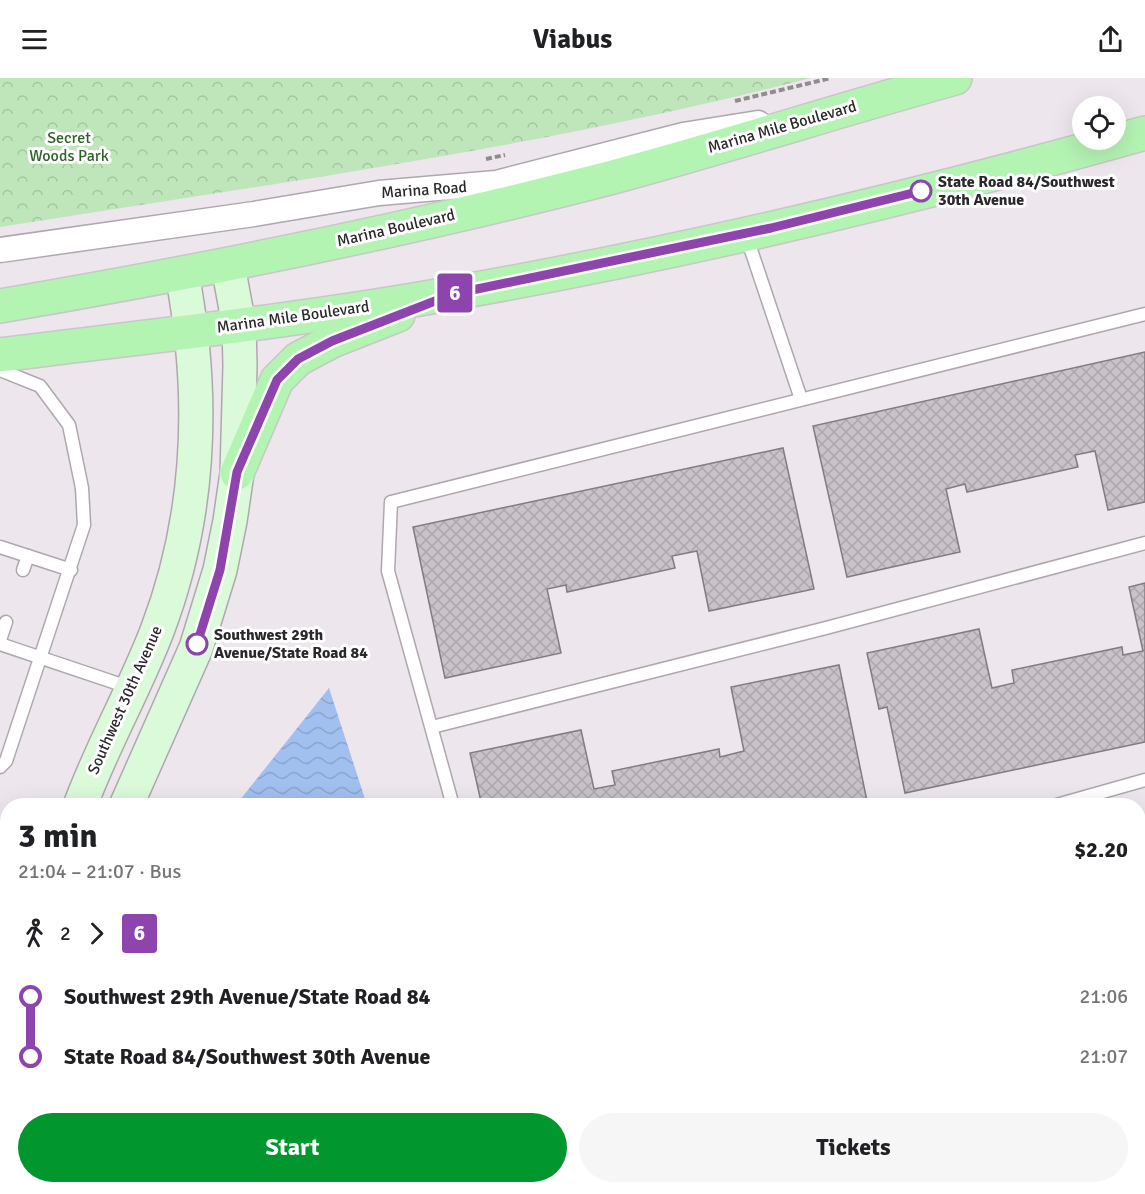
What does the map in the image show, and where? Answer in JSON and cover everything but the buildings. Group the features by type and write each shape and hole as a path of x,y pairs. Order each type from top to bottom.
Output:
{"main road":[{"name":"Marina Mile Boulevard","path":"610,177 955,78"},
{"name":"Marina Mile Boulevard","path":"0,355 239,325 453,294 745,233 1055,158 1145,133"},
{"name":"Marina Boulevard","path":"182,274 424,223 610,177"},
{"path":"130,798 196,648 210,605 226,541 237,472 239,325 228,266"},
{"path":"0,306 182,274"},
{"name":"Southwest 30th Avenue","path":"84,798 158,629 182,550 196,470 198,410 193,331 182,274"},
{"path":"237,472 277,380 298,359 332,341 453,294"}],"street":[{"name":"Marina Road","path":"0,250 254,214 379,193 496,183 683,135 843,109"}],"lane":[{"path":"745,233 801,399"},
{"path":"451,798 388,571 391,502 1145,314"},
{"path":"0,370 40,386 69,425 81,488 84,525 6,761 0,767"},
{"path":"432,727 826,628 1145,543"},
{"path":"0,547 71,570"},
{"path":"23,570 28,556"},
{"path":"6,622 0,642 132,688"},
{"path":"1081,798 1145,780"}],"green space":[{"name":"Secret Woods Park","path":"0,78 811,78 711,102 509,144 306,179 0,227"}],"water":[{"path":"329,688 365,798 242,798"}],"bus line":[{"name":"6","path":"197,644 220,570 237,472 277,380 298,359 332,341 453,294 771,228 921,191"}],"place":[{"name":"State Road 84/Southwest 30th Avenue","path":"921,191"},
{"name":"Southwest 29th Avenue/State Road 84","path":"197,644"}]}
